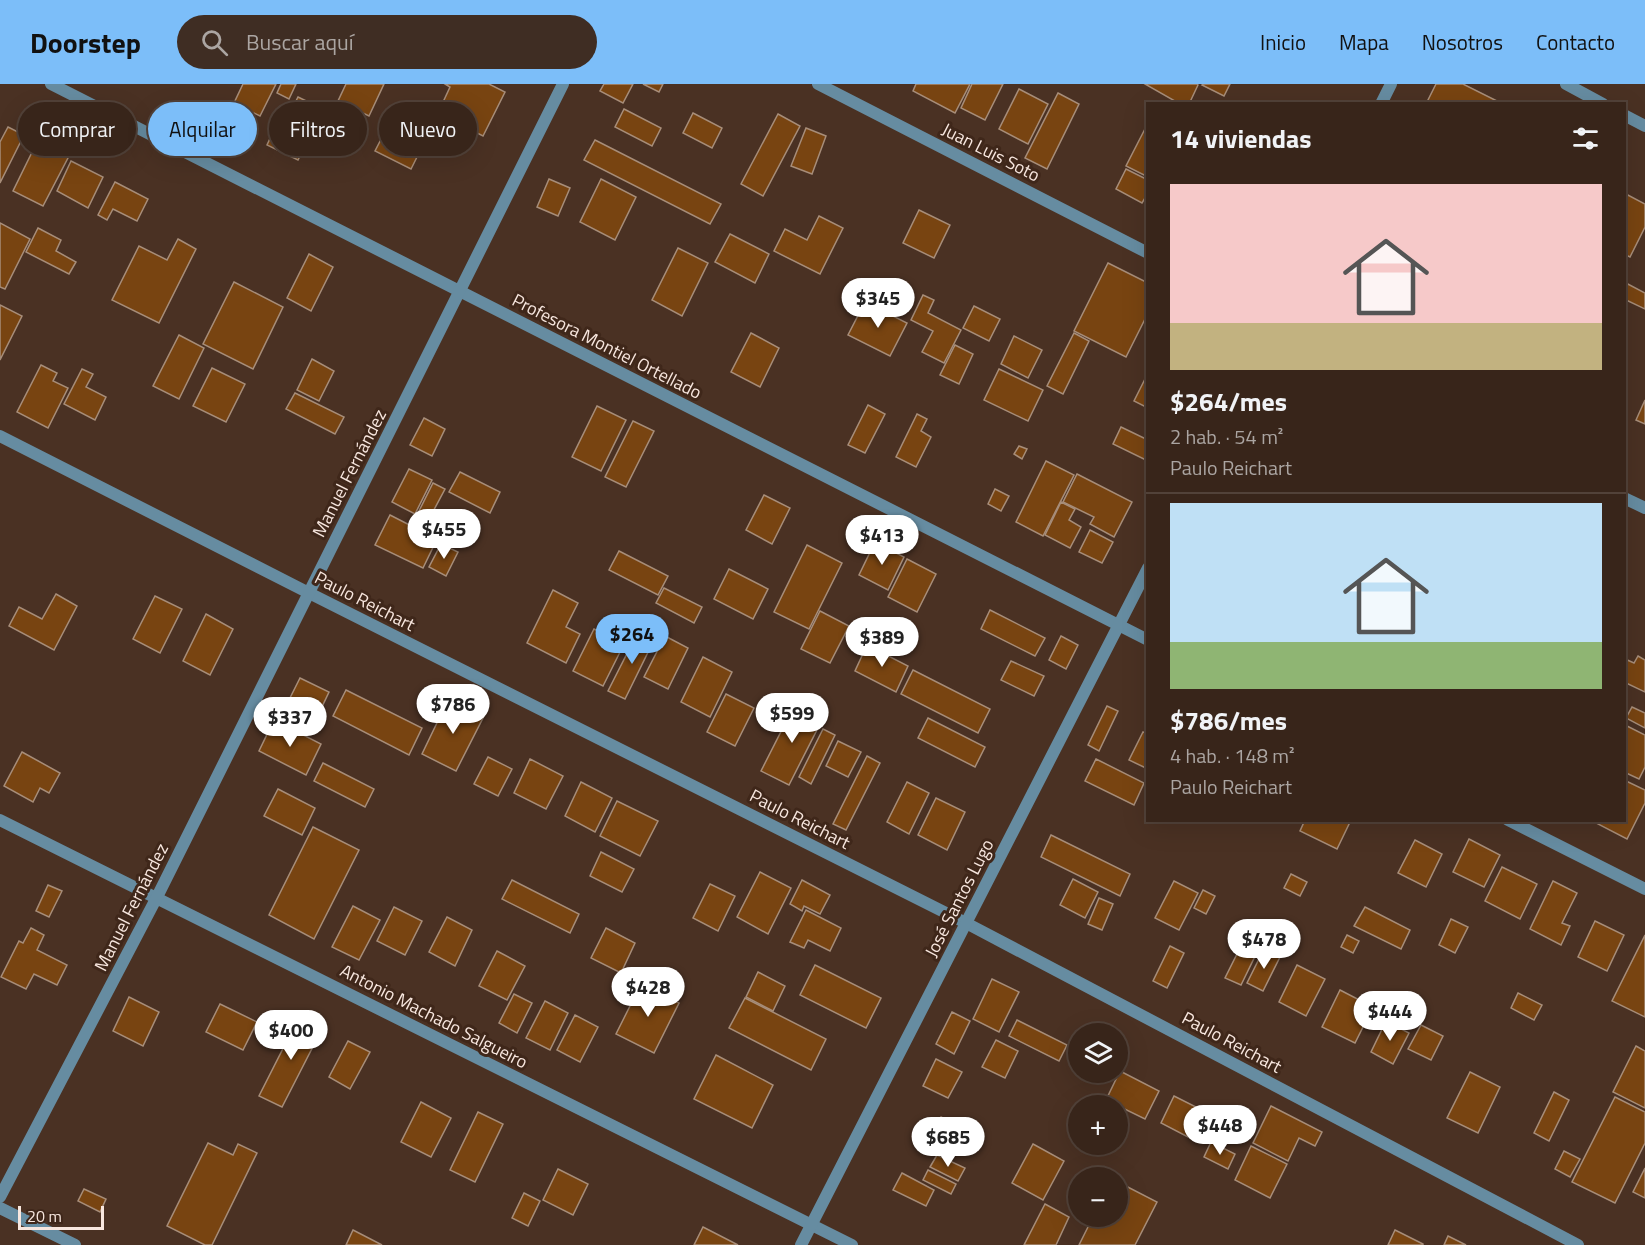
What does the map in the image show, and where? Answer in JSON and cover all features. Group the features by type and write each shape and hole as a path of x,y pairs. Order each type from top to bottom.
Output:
{"street":[{"name":"Profesora Montiel Ortellado","path":"51,84 1146,639"},
{"name":"Manuel Fernández","path":"0,1197 157,897 563,84"},
{"name":"Juan Luis Soto","path":"818,84 1146,252"},
{"path":"1382,102 1391,84"},
{"path":"1566,84 1599,102"},
{"path":"1626,116 1645,126"},
{"name":"Paulo Reichart","path":"0,436 966,923 1578,1245"},
{"path":"1626,499 1645,508"},
{"name":"José Santos Lugo","path":"801,1245 1146,572"},
{"name":"Antonio Machado Salgueiro","path":"0,820 852,1245"},
{"path":"1512,822 1645,889"},
{"path":"0,1208 75,1245"}],"building":[{"path":"243,84 276,84 260,116 257,114 257,102 234,102"},
{"path":"281,84 296,84 289,99 277,93"},
{"path":"346,84 384,84 369,116 367,115 367,102 338,101"},
{"path":"445,84 489,84 505,92 483,136 477,133 477,102 443,102 450,87"},
{"path":"604,84 633,84 623,103 600,91"},
{"path":"643,84 663,84 659,92"},
{"path":"916,84 970,84 955,113 913,91"},
{"path":"972,84 1003,84 985,120 961,108"},
{"path":"1145,84 1198,85 1190,102 1176,102"},
{"path":"1203,84 1230,84 1224,96"},
{"path":"1436,84 1463,84 1499,102 1427,102"},
{"path":"1019,89 1048,104 1028,144 999,129"},
{"path":"1058,93 1079,104 1047,169 1025,158"},
{"path":"298,97 308,102 296,102"},
{"path":"624,109 661,128 652,146 615,127"},
{"path":"693,113 722,128 712,148 683,133"},
{"path":"778,114 800,126 763,196 741,184"},
{"path":"8,127 18,132 18,147 0,183 0,142"},
{"path":"1146,127 1146,176 1126,166"},
{"path":"806,128 826,136 812,174 791,166"},
{"path":"595,140 721,204 710,224 584,160"},
{"path":"30,156 69,156 43,206 13,191"},
{"path":"385,156 418,156 411,169"},
{"path":"71,161 103,177 88,208 57,191"},
{"path":"1126,169 1146,179 1146,196 1142,203 1116,189"},
{"path":"549,179 570,188 558,216 537,207"},
{"path":"601,179 636,197 615,240 580,222"},
{"path":"115,182 148,199 137,221 113,209 107,220 98,215"},
{"path":"1626,194 1645,204 1645,227 1630,257 1626,255"},
{"path":"919,210 950,225 934,258 903,243"},
{"path":"819,216 843,228 820,274 774,251 785,229 807,240"},
{"path":"0,223 30,239 5,289 0,287"},
{"path":"38,228 61,240 56,251 76,262 69,274 26,252"},
{"path":"730,234 769,254 755,283 715,262"},
{"path":"178,239 196,249 159,323 112,300 139,246 167,260"},
{"path":"678,248 708,263 682,316 652,300"},
{"path":"309,254 333,267 311,311 287,298"},
{"path":"1108,263 1146,282 1146,317 1126,357 1074,331"},
{"path":"234,282 283,307 253,369 203,344"},
{"path":"1626,283 1645,293 1645,309 1626,300"},
{"path":"923,295 934,300 928,313 961,330 944,363 922,352 933,331 911,320"},
{"path":"865,302 907,323 890,356 848,335"},
{"path":"0,305 22,316 0,360"},
{"path":"974,306 1000,319 989,341 963,328"},
{"path":"751,333 779,348 760,387 731,372"},
{"path":"1074,333 1089,341 1063,394 1047,386"},
{"path":"179,335 204,348 179,399 153,386"},
{"path":"1014,336 1042,350 1028,378 1001,364"},
{"path":"955,345 973,354 959,384 940,375"},
{"path":"312,359 334,371 319,401 297,390"},
{"path":"41,365 57,373 53,381 68,388 48,428 17,412"},
{"path":"212,368 245,384 226,422 193,406"},
{"path":"82,369 93,374 86,387 106,397 95,420 64,404"},
{"path":"999,369 1043,390 1028,421 984,400"},
{"path":"1146,377 1146,407 1134,401"},
{"path":"295,393 344,417 335,434 286,409"},
{"path":"1645,400 1645,424 1636,420"},
{"path":"868,405 885,414 865,453 848,445"},
{"path":"597,406 626,420 601,471 572,457"},
{"path":"917,414 927,419 921,431 931,437 916,467 896,457"},
{"path":"424,418 445,429 432,456 410,445"},
{"path":"633,421 654,431 626,487 605,477"},
{"path":"1121,427 1146,439 1146,460 1113,444"},
{"path":"1019,446 1027,449 1022,459 1014,454"},
{"path":"1046,461 1074,475 1043,536 1016,522"},
{"path":"409,469 432,480 415,514 392,502"},
{"path":"460,472 500,492 490,513 449,492"},
{"path":"1077,474 1132,502 1114,537 1090,524 1094,517 1063,502"},
{"path":"433,483 445,489 428,521 417,515"},
{"path":"995,489 1009,496 1001,511 988,504"},
{"path":"764,495 790,508 772,544 746,530"},
{"path":"1061,502 1075,509 1069,520 1081,527 1070,548 1045,535"},
{"path":"390,515 437,539 423,568 375,545"},
{"path":"1090,530 1113,542 1102,563 1079,552"},
{"path":"875,542 904,557 888,590 859,575"},
{"path":"441,544 458,552 446,576 429,567"},
{"path":"807,545 842,563 809,629 774,612"},
{"path":"619,551 668,576 658,595 609,570"},
{"path":"907,559 936,574 917,612 888,597"},
{"path":"729,569 768,589 753,619 714,599"},
{"path":"664,588 702,607 694,623 656,603"},
{"path":"553,590 578,603 566,627 580,634 566,663 527,643"},
{"path":"56,594 77,606 54,650 9,626 19,607 42,619"},
{"path":"155,596 182,609 160,653 133,639"},
{"path":"990,610 1045,638 1035,656 981,629"},
{"path":"820,611 849,626 830,663 801,649"},
{"path":"206,614 233,629 210,675 183,661"},
{"path":"594,629 624,644 603,686 573,671"},
{"path":"639,630 655,638 625,699 608,691"},
{"path":"665,636 688,648 668,689 644,677"},
{"path":"1061,636 1078,645 1066,669 1049,660"},
{"path":"867,645 908,666 896,692 855,671"},
{"path":"1638,656 1645,660 1645,692 1626,683 1626,659 1634,663"},
{"path":"703,657 732,672 710,717 681,702"},
{"path":"1011,661 1044,676 1034,696 1001,680"},
{"path":"913,670 990,709 978,733 901,694"},
{"path":"300,678 329,692 319,713 290,698"},
{"path":"346,690 422,728 409,755 333,716"},
{"path":"726,694 754,708 735,746 707,732"},
{"path":"449,698 484,716 456,771 422,754"},
{"path":"796,702 824,716 789,785 761,771"},
{"path":"1107,706 1118,711 1099,751 1088,745"},
{"path":"1632,707 1645,713 1645,728 1626,718"},
{"path":"928,718 985,747 975,767 918,738"},
{"path":"274,720 321,744 306,775 259,751"},
{"path":"1627,726 1645,735 1645,767 1639,779 1626,773"},
{"path":"823,729 835,735 811,784 799,777"},
{"path":"1143,732 1146,733 1146,768 1129,760"},
{"path":"838,741 861,752 848,777 826,766"},
{"path":"22,752 60,773 49,793 40,788 33,802 4,786"},
{"path":"867,756 880,763 846,830 833,824"},
{"path":"488,757 512,769 498,796 474,784"},
{"path":"530,759 563,776 546,809 514,793"},
{"path":"1096,759 1144,783 1134,805 1085,781"},
{"path":"323,763 374,789 365,807 314,781"},
{"path":"1626,781 1645,790 1645,803 1627,839 1596,823 1626,822"},
{"path":"581,782 612,798 595,832 565,816"},
{"path":"907,782 929,793 909,834 887,822"},
{"path":"278,789 315,808 302,835 264,816"},
{"path":"936,798 965,812 947,850 918,835"},
{"path":"617,801 658,821 640,856 600,836"},
{"path":"1304,822 1350,822 1337,849 1300,831"},
{"path":"313,827 359,850 314,939 269,915"},
{"path":"1051,835 1130,874 1120,896 1041,857"},
{"path":"1469,839 1500,855 1484,887 1453,872"},
{"path":"1415,840 1442,854 1426,887 1398,873"},
{"path":"601,852 634,869 622,892 590,876"},
{"path":"1502,867 1537,884 1520,919 1485,901"},
{"path":"760,872 791,888 768,934 737,917"},
{"path":"1291,874 1307,882 1300,896 1284,888"},
{"path":"1073,879 1098,892 1085,918 1060,905"},
{"path":"512,880 579,914 570,933 502,899"},
{"path":"802,880 830,895 820,914 804,906 802,911 790,904"},
{"path":"1174,881 1198,893 1179,930 1155,918"},
{"path":"1553,881 1577,893 1562,923 1570,926 1561,945 1530,929"},
{"path":"710,884 735,896 718,931 693,918"},
{"path":"48,885 62,891 49,917 36,911"},
{"path":"1203,890 1215,896 1206,914 1194,908"},
{"path":"1099,898 1113,904 1102,930 1088,924"},
{"path":"353,906 380,920 359,960 332,947"},
{"path":"394,907 422,921 405,955 377,941"},
{"path":"1365,907 1410,930 1401,949 1354,926"},
{"path":"806,910 841,928 830,951 808,940 804,948 790,942"},
{"path":"447,917 472,930 455,966 429,952"},
{"path":"1451,919 1468,927 1455,953 1439,945"},
{"path":"1595,921 1624,935 1607,971 1578,957"},
{"path":"31,928 44,935 37,950 67,965 57,985 34,974 26,989 1,977 19,941 23,943"},
{"path":"606,928 635,943 621,973 591,958"},
{"path":"1347,935 1359,941 1353,953 1341,947"},
{"path":"1645,935 1645,1017 1612,1001"},
{"path":"1245,938 1260,946 1241,985 1225,978"},
{"path":"1170,946 1184,953 1167,988 1153,981"},
{"path":"1264,949 1280,957 1263,991 1247,983"},
{"path":"497,951 525,966 507,1000 479,986"},
{"path":"815,965 881,998 866,1028 800,995"},
{"path":"1297,965 1325,979 1306,1016 1279,1002"},
{"path":"758,972 785,986 773,1011 746,997"},
{"path":"992,979 1019,992 999,1032 973,1019"},
{"path":"641,984 679,1003 654,1053 616,1034"},
{"path":"1340,990 1373,1007 1355,1043 1322,1027"},
{"path":"1518,993 1542,1005 1534,1020 1511,1008"},
{"path":"514,994 532,1003 517,1033 499,1023"},
{"path":"129,997 159,1012 143,1046 113,1031"},
{"path":"745,998 826,1039 811,1070 729,1028"},
{"path":"545,1001 568,1013 550,1050 526,1038"},
{"path":"220,1004 257,1022 243,1050 206,1032"},
{"path":"952,1012 970,1021 954,1054 936,1044"},
{"path":"300,1015 323,1027 282,1107 259,1096"},
{"path":"575,1015 598,1027 580,1062 557,1050"},
{"path":"1017,1020 1067,1045 1059,1061 1009,1036"},
{"path":"1386,1021 1409,1033 1393,1064 1371,1052"},
{"path":"1421,1025 1443,1036 1431,1060 1408,1049"},
{"path":"996,1040 1018,1051 1005,1078 982,1067"},
{"path":"348,1041 370,1052 350,1089 329,1077"},
{"path":"1636,1046 1645,1051 1645,1108 1613,1092"},
{"path":"716,1055 773,1085 752,1128 694,1099"},
{"path":"936,1059 962,1072 948,1098 923,1086"},
{"path":"1470,1072 1500,1087 1478,1133 1447,1118"},
{"path":"1128,1075 1159,1091 1145,1119 1128,1111 1128,1095 1108,1095 1114,1083 1128,1083"},
{"path":"1554,1092 1569,1100 1549,1141 1534,1133"},
{"path":"1174,1096 1202,1110 1188,1137 1161,1123"},
{"path":"1615,1097 1645,1112 1645,1143 1615,1203 1572,1182"},
{"path":"421,1102 451,1118 431,1157 401,1142"},
{"path":"1271,1106 1322,1132 1315,1146 1299,1138 1288,1161 1253,1143"},
{"path":"478,1112 503,1124 475,1182 450,1170"},
{"path":"941,1117 964,1129 954,1150 931,1139"},
{"path":"1211,1142 1235,1154 1228,1169 1204,1157"},
{"path":"208,1143 233,1155 238,1144 257,1153 212,1245 205,1245 167,1226"},
{"path":"1033,1144 1064,1161 1043,1200 1012,1183"},
{"path":"1251,1146 1287,1164 1270,1198 1235,1180"},
{"path":"1564,1151 1580,1159 1570,1177 1555,1169"},
{"path":"937,1155 965,1168 958,1181 930,1167"},
{"path":"1645,1168 1645,1198 1633,1192"},
{"path":"558,1169 588,1184 573,1215 543,1200"},
{"path":"928,1170 956,1184 951,1194 923,1180"},
{"path":"902,1173 934,1190 926,1206 893,1190"},
{"path":"1128,1187 1157,1202 1135,1245 1079,1245 1088,1227 1128,1227"},
{"path":"84,1189 106,1199 100,1212 78,1201"},
{"path":"524,1193 540,1201 528,1226 512,1218"},
{"path":"1045,1204 1068,1216 1056,1245 1024,1245"},
{"path":"703,1227 738,1245 694,1245"},
{"path":"353,1230 382,1245 346,1245"},
{"path":"1395,1230 1423,1244 1423,1245 1388,1245"},
{"path":"1448,1236 1466,1245 1444,1245"}]}
